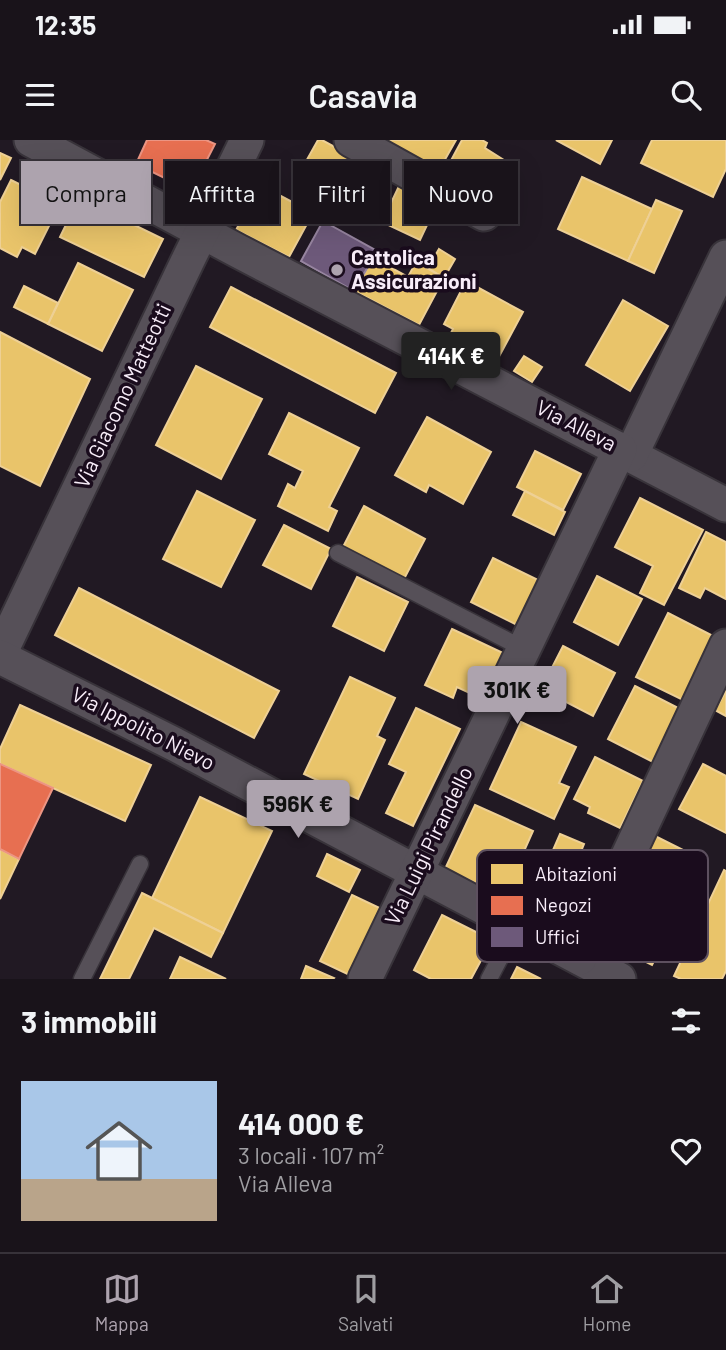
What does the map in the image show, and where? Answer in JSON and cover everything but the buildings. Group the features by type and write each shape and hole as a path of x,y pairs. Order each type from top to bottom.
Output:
{"street":[{"name":"Via Alleva","path":"31,140 726,505"},
{"name":"Via Giacomo Matteotti","path":"0,655 247,140"},
{"path":"351,140 404,169"},
{"name":"Via Luigi Pirandello","path":"365,979 524,649 726,257"},
{"path":"631,850 726,646"},
{"name":"Via Ippolito Nievo","path":"0,655 477,904"},
{"name":"Via Ippolito Nievo","path":"588,962 620,979"}],"lane":[{"path":"338,553 524,649"},
{"path":"82,979 140,864"},
{"path":"489,979 498,962"}],"place":[{"name":"Cattolica Assicurazioni","path":"337,270"}]}
